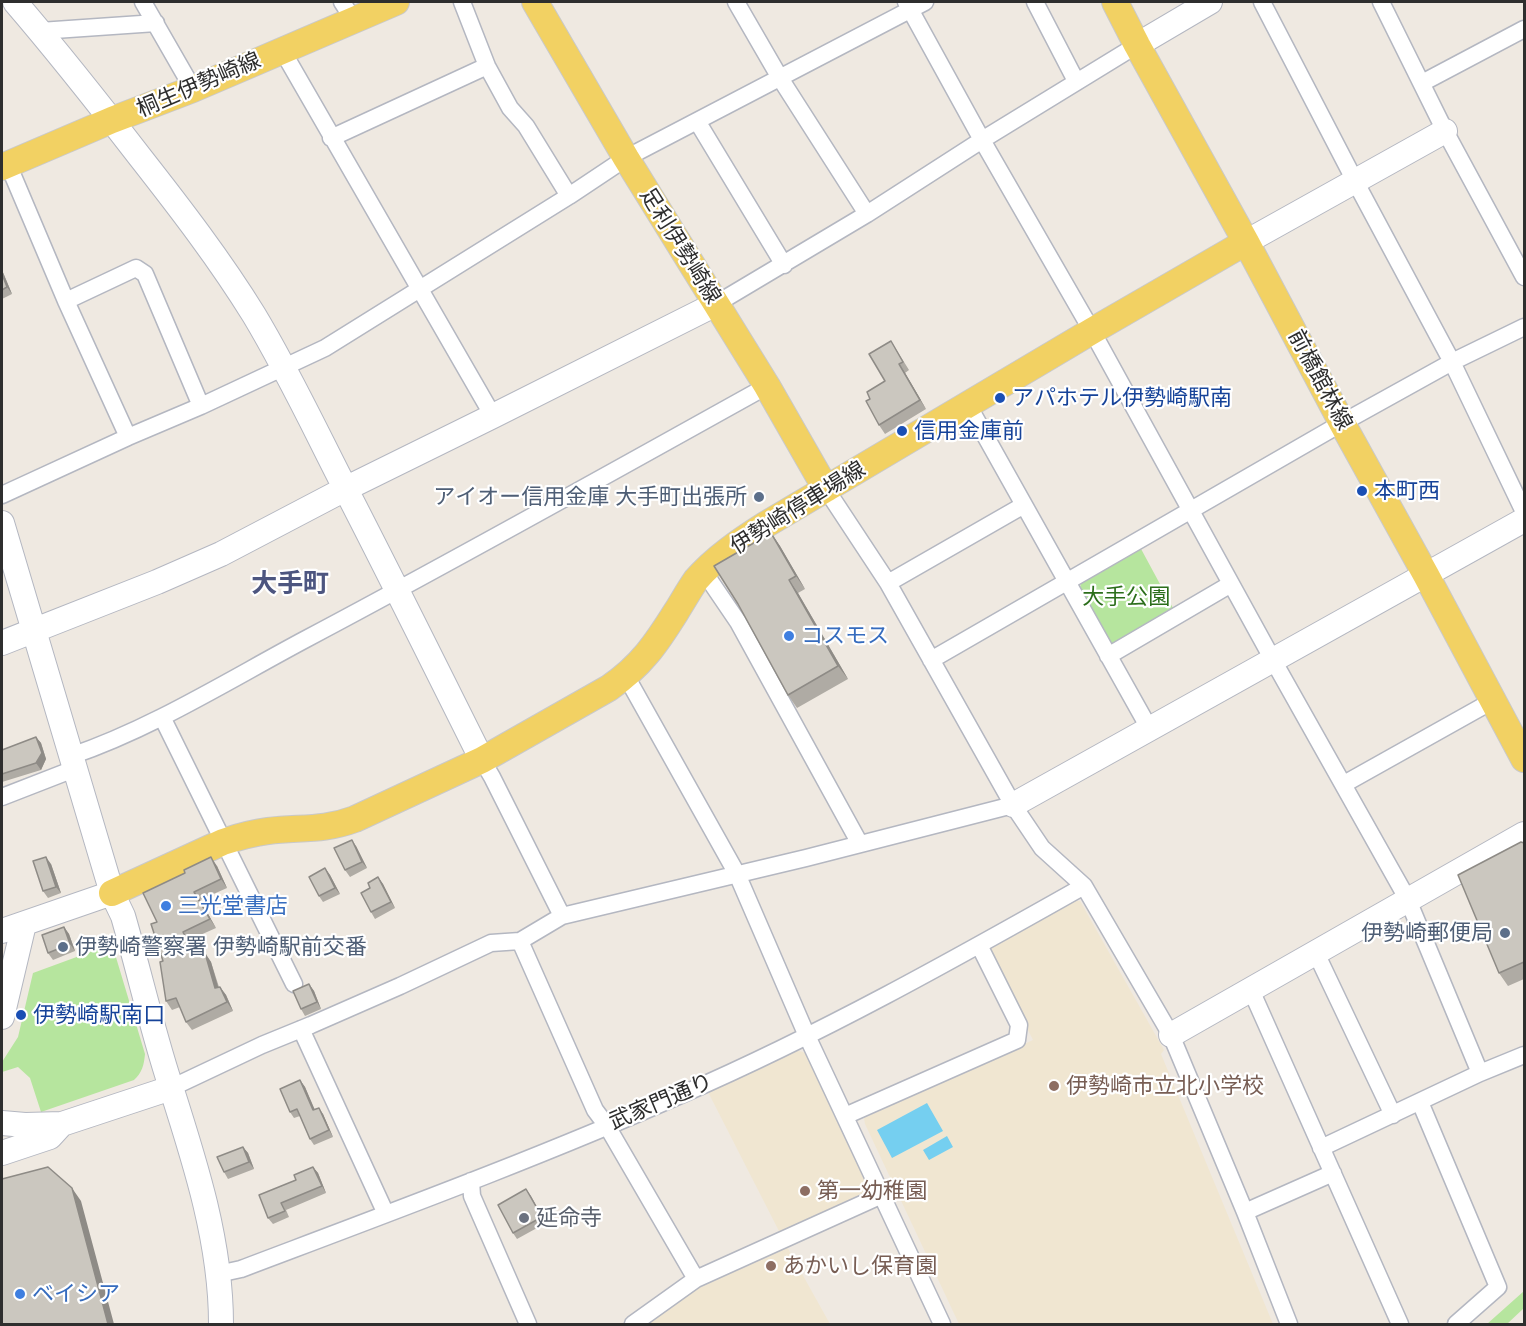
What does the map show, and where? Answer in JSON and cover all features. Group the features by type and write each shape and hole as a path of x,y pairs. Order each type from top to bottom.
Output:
{"main road":[{"name":"桐生伊勢崎線","path":"5,165 193,89 282,50 347,10 396,2"},
{"name":"足利伊勢崎線","path":"535,2 626,158 767,386 826,489"},
{"name":"前橋館林線","path":"1115,2 1524,759"},
{"name":"伊勢崎停車場線","path":"112,893 240,836 342,824 482,760 626,676 643,660 659,639 695,582 731,548 765,525 1246,242"}],"street":[{"path":"2,2 13,2 40,31 112,120 219,261 253,314 284,369 398,590 562,916"},
{"path":"143,2 193,89"},
{"path":"462,2 487,66 510,108 526,126 569,196"},
{"path":"736,2 780,78 867,214"},
{"path":"1035,2 1076,81"},
{"path":"2,643 157,582 221,554 345,489 716,304 784,265 1076,81 1209,2"},
{"path":"1263,2 1452,362 1524,512"},
{"path":"1381,2 1445,131 1524,277"},
{"path":"2,495 284,369 325,348 626,158 780,78 914,4 982,140 1092,331 1408,900 1480,1073"},
{"path":"40,31 156,23"},
{"path":"1422,83 1524,29"},
{"path":"282,50 493,417"},
{"path":"332,138 487,66"},
{"path":"697,121 784,265"},
{"path":"1246,242 1445,131"},
{"path":"5,165 128,437"},
{"path":"66,301 136,268 145,274 201,406"},
{"path":"931,660 1342,423 1452,362 1524,327"},
{"path":"2,797 72,762 96,747 162,717 398,590 767,386"},
{"path":"968,405 1149,728"},
{"path":"826,489 888,583 1013,805 1042,848 1084,886 1171,1035 1289,1324"},
{"path":"888,583 1024,505"},
{"path":"2,1123 62,1124 171,1088 491,943 520,941 562,916 1013,805 1524,520"},
{"path":"2,523 112,893 123,916 204,1196 218,1274 221,1324"},
{"path":"704,572 738,622 860,844"},
{"path":"1108,656 1231,584"},
{"path":"626,676 737,874 807,1036 942,1324"},
{"path":"1344,784 1494,700"},
{"path":"162,717 294,984"},
{"path":"1171,1035 1524,834"},
{"name":"武家門通り","path":"218,1274 242,1269 386,1214 546,1152 684,1094 807,1036 979,945 1084,886"},
{"path":"2,1017 13,928 112,893"},
{"path":"520,941 595,1110 607,1126 696,1279"},
{"path":"845,1116 1017,1040 1019,1024 979,945"},
{"path":"1316,953 1393,1115"},
{"path":"1251,990 1400,1324"},
{"path":"301,1029 386,1214"},
{"path":"1321,1148 1480,1073 1524,1055"},
{"path":"1420,1102 1498,1287 1456,1324"},
{"path":"2,1153 50,1137 62,1124"},
{"path":"1245,1212 1333,1173"},
{"path":"471,1181 472,1196 528,1324"},
{"path":"633,1324 696,1279 882,1195"}],"shaded area":[{"name":"伊勢崎市立北小学校","path":"1074,901 1080,901 1164,1050 1161,1054 1273,1324 959,1324 864,1118 1033,1040 988,951 992,945"},
{"path":"793,1049 809,1054 833,1113 872,1188 870,1194 781,1235 707,1090"},
{"name":"あかいし保育園","path":"786,1245 830,1324 642,1324 701,1286"}],"green space":[{"name":"大手公園","path":"1140,547 1174,610 1115,645 1109,641 1080,587 1082,580"},
{"path":"112,944 145,1054 142,1068 134,1080 41,1112 30,1078 18,1067 2,1072 2,1062 18,1037 33,973"},
{"path":"1524,1291 1524,1308 1507,1324 1487,1324"}],"water":[{"path":"927,1103 943,1131 892,1158 877,1130"},
{"path":"947,1136 953,1147 929,1160 923,1150"}],"building":[{"path":"2,274 7,287 2,290"},
{"path":"891,341 903,362 899,364 920,400 879,425 866,401 870,399 867,392 885,381 869,354"},
{"name":"コスモス","path":"771,533 796,576 789,580 838,666 788,695 738,604 714,566"},
{"path":"36,737 42,753 36,763 2,774 2,750"},
{"path":"352,840 362,862 345,870 334,848"},
{"name":"伊勢崎郵便局","path":"1521,842 1524,843 1524,962 1499,973 1458,875"},
{"path":"46,857 56,887 43,891 33,861"},
{"path":"211,857 221,879 194,892 210,919 183,932 193,955 205,953 215,988 220,987 227,1002 186,1022 176,998 166,1001 160,962 163,961 151,924 157,922 143,893 185,873 184,870"},
{"path":"325,868 335,888 319,896 309,877"},
{"path":"378,877 391,902 371,912 361,893 370,888 368,883"},
{"path":"64,927 70,944 48,953 42,935"},
{"path":"309,984 317,1002 301,1009 293,991"},
{"path":"300,1080 313,1110 319,1108 329,1130 310,1139 297,1109 290,1112 280,1089"},
{"path":"243,1147 249,1162 224,1172 217,1157"},
{"path":"48,1167 72,1188 108,1324 2,1324 2,1179"},
{"path":"313,1167 322,1186 281,1203 285,1211 268,1218 259,1195 296,1180 294,1175"},
{"name":"延命寺","path":"526,1189 542,1217 513,1233 498,1205"}],"place":[{"name":"アパホテル伊勢崎駅南","path":"1000,398"},
{"name":"信用金庫前","path":"902,431"},
{"name":"本町西","path":"1362,491"},
{"name":"アイオー信用金庫 大手町出張所","path":"759,497"},
{"name":"コスモス","path":"789,636"},
{"name":"三光堂書店","path":"166,906"},
{"name":"伊勢崎郵便局","path":"1505,933"},
{"name":"伊勢崎警察署 伊勢崎駅前交番","path":"63,947"},
{"name":"伊勢崎駅南口","path":"21,1015"},
{"name":"伊勢崎市立北小学校","path":"1054,1086"},
{"name":"第一幼稚園","path":"805,1191"},
{"name":"延命寺","path":"524,1218"},
{"name":"あかいし保育園","path":"771,1266"},
{"name":"ベイシア","path":"20,1294"}],"district":[{"name":"大手町","path":"290,584"}]}
